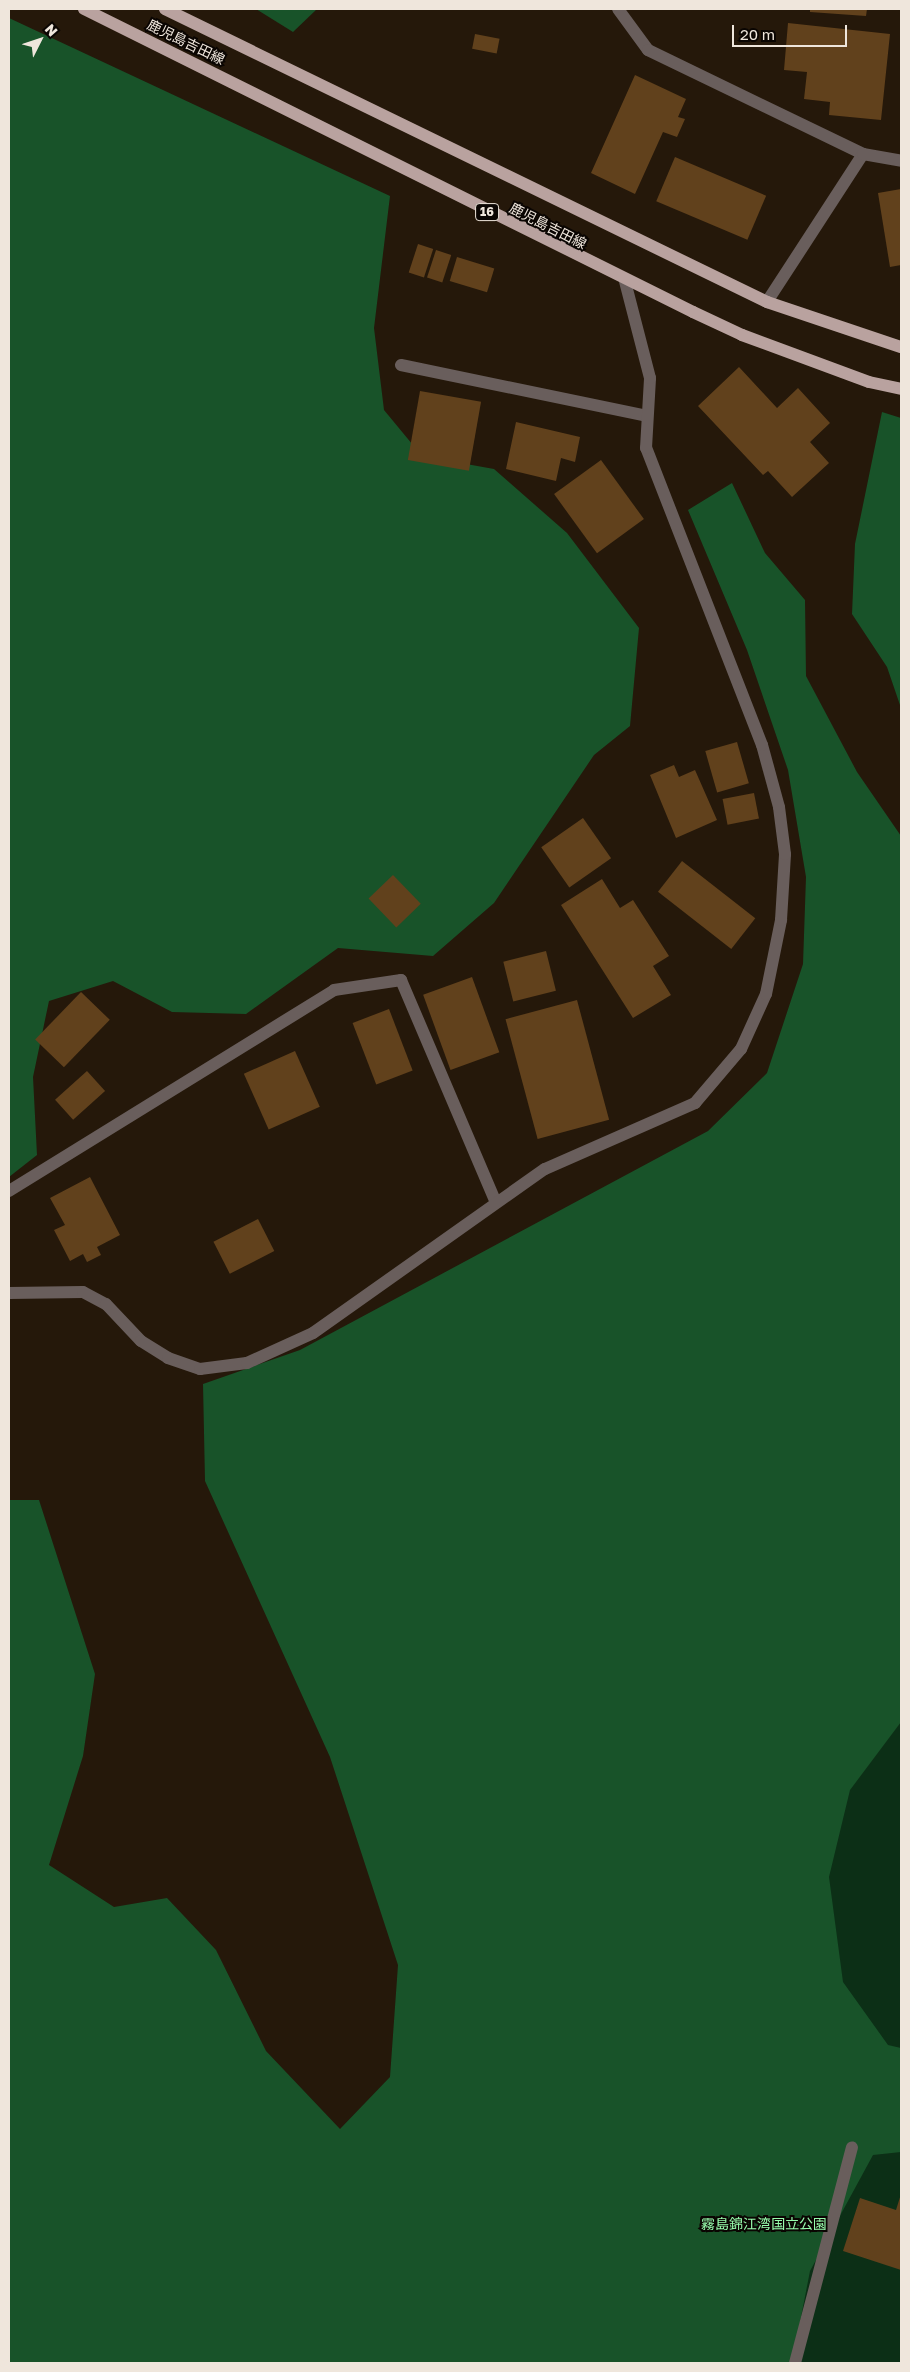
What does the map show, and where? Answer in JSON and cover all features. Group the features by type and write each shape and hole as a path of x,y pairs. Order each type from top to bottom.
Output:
{"main road":[{"name":"鹿児島吉田線","path":"84,9 625,280 742,335 870,382 901,389"},
{"name":"鹿児島吉田線","path":"165,9 767,302 901,347"}],"street":[{"path":"618,9 648,50 863,154 901,161"},
{"path":"767,302 863,154"},
{"path":"9,1293 84,1292 106,1304 141,1342 168,1358 200,1369 248,1363 313,1334 545,1169 695,1103 741,1049 766,994 781,920 785,854 765,754 646,448 650,378 625,280"},
{"path":"401,365 647,416"},
{"path":"9,1190 334,990 401,980 496,1203"},
{"path":"795,2363 852,2147"}],"green space":[{"path":"256,9 317,9 293,32"},
{"path":"9,18 390,196 374,328 384,410 422,456 494,469 567,533 639,628 630,726 594,755 494,903 433,956 338,948 246,1014 172,1012 113,981 49,1001 33,1077 37,1155 9,1177"},
{"path":"882,412 901,418 901,708 887,667 852,614 855,544"},
{"path":"732,483 765,553 805,600 806,676 857,772 901,836 901,1722 850,1790 829,1877 843,1982 888,2045 901,2048 901,2152 873,2155 810,2271 792,2363 9,2363 9,1500 39,1500 95,1674 83,1756 49,1865 114,1907 167,1898 216,1950 266,2051 340,2129 390,2077 398,1965 330,1757 205,1481 203,1384 300,1350 708,1131 767,1073 803,964 806,877 788,770 747,650 688,510"},
{"name":"霧島錦江湾国立公園","path":"901,1601 901,2363 556,2363"}],"building":[{"path":"810,9 867,9 866,16 810,12"},
{"path":"788,23 890,34 881,120 829,115 830,102 804,99 807,72 784,70"},
{"path":"475,34 500,39 497,53 472,49"},
{"path":"635,75 686,99 678,117 685,119 677,137 663,132 635,194 591,173"},
{"path":"675,157 766,196 747,240 656,201"},
{"path":"901,189 901,265 890,267 878,193"},
{"path":"418,244 433,249 424,277 409,273"},
{"path":"436,250 451,255 442,283 427,278"},
{"path":"457,257 494,268 487,292 450,281"},
{"path":"739,367 777,408 798,388 830,423 810,442 829,463 792,497 768,471 763,475 698,406"},
{"path":"420,391 481,402 469,471 408,460"},
{"path":"516,422 580,437 575,462 561,458 556,481 506,469"},
{"path":"601,460 644,519 597,553 554,494"},
{"path":"737,742 749,783 717,792 705,751"},
{"path":"674,765 679,777 695,770 717,820 676,838 650,775"},
{"path":"754,793 759,819 728,825 723,799"},
{"path":"583,818 611,858 569,887 541,847"},
{"path":"682,861 755,918 731,949 658,892"},
{"path":"393,875 421,904 396,927 369,899"},
{"path":"602,879 620,908 633,900 669,956 653,966 671,995 633,1018 561,905"},
{"path":"546,951 556,991 513,1001 503,962"},
{"path":"472,977 499,1052 450,1070 423,995"},
{"path":"81,992 110,1020 64,1067 35,1039"},
{"path":"577,1000 609,1120 538,1139 506,1019"},
{"path":"389,1009 413,1071 376,1085 353,1023"},
{"path":"295,1051 320,1107 269,1130 244,1074"},
{"path":"87,1071 105,1091 73,1120 55,1100"},
{"path":"90,1177 120,1235 97,1247 101,1255 87,1262 83,1254 70,1261 54,1230 65,1225 50,1198"},
{"path":"258,1219 274,1251 230,1274 213,1242"},
{"path":"901,2194 901,2270 843,2251 860,2198 896,2210"}]}
